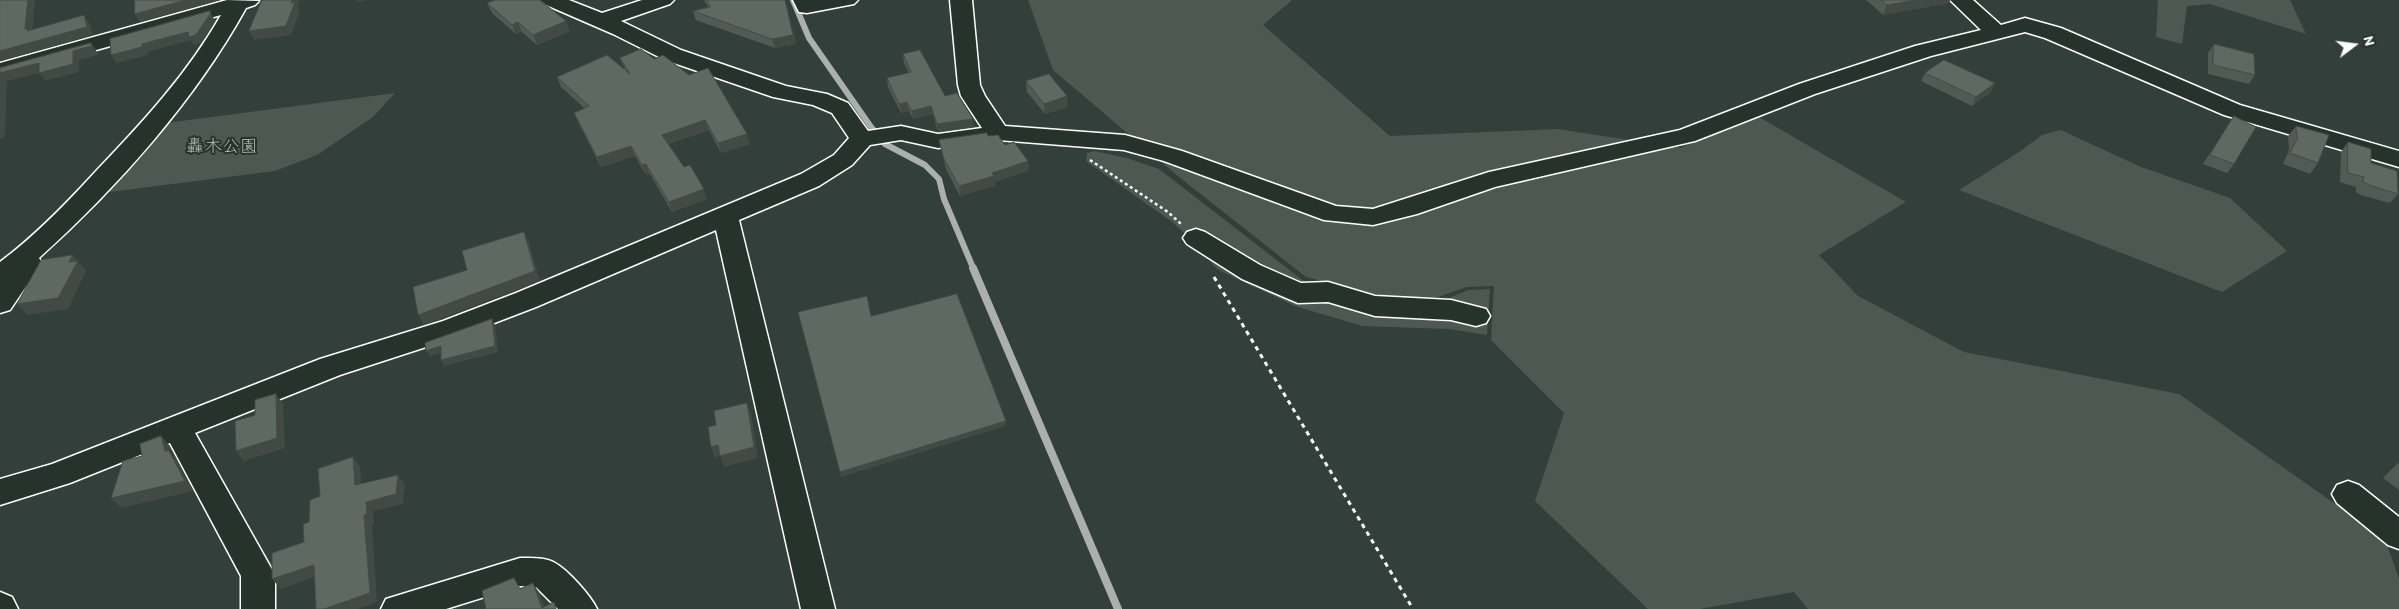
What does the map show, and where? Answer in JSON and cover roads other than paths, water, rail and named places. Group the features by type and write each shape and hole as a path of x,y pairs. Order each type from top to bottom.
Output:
{"street":[{"path":"551,0 673,55 781,92 819,99 840,108 862,139"},
{"path":"600,21 663,0"},
{"path":"804,0 807,7 847,0"},
{"path":"961,0 970,86 973,96 998,132"},
{"path":"1961,0 1996,32"},
{"path":"0,70 243,1"},
{"path":"0,276 32,252 134,146 177,97 243,1"},
{"path":"0,492 59,474 330,367 453,328 526,300 810,180 843,160 862,139 901,133 938,141 998,132 1096,140 1141,147 1173,156 1332,214 1373,217 1408,208 1489,180 1687,136 1807,89 1923,51 2025,26 2053,33 2232,110 2399,159"},
{"path":"725,216 818,609"},
{"path":"1196,238 1252,272 1298,293 1328,292 1375,306 1451,310 1476,316"},
{"path":"0,303 28,268 32,252"},
{"path":"177,428 258,575 258,609"},
{"path":"2348,494 2399,536"},
{"path":"398,609 520,572 544,573 580,609"}],"waterway":[{"path":"793,0 809,38 871,127 885,144 925,165 939,179 944,199 974,270"},
{"path":"973,268 1118,609"}],"park label":[{"name":"轟木公園","path":"222,147"}]}
